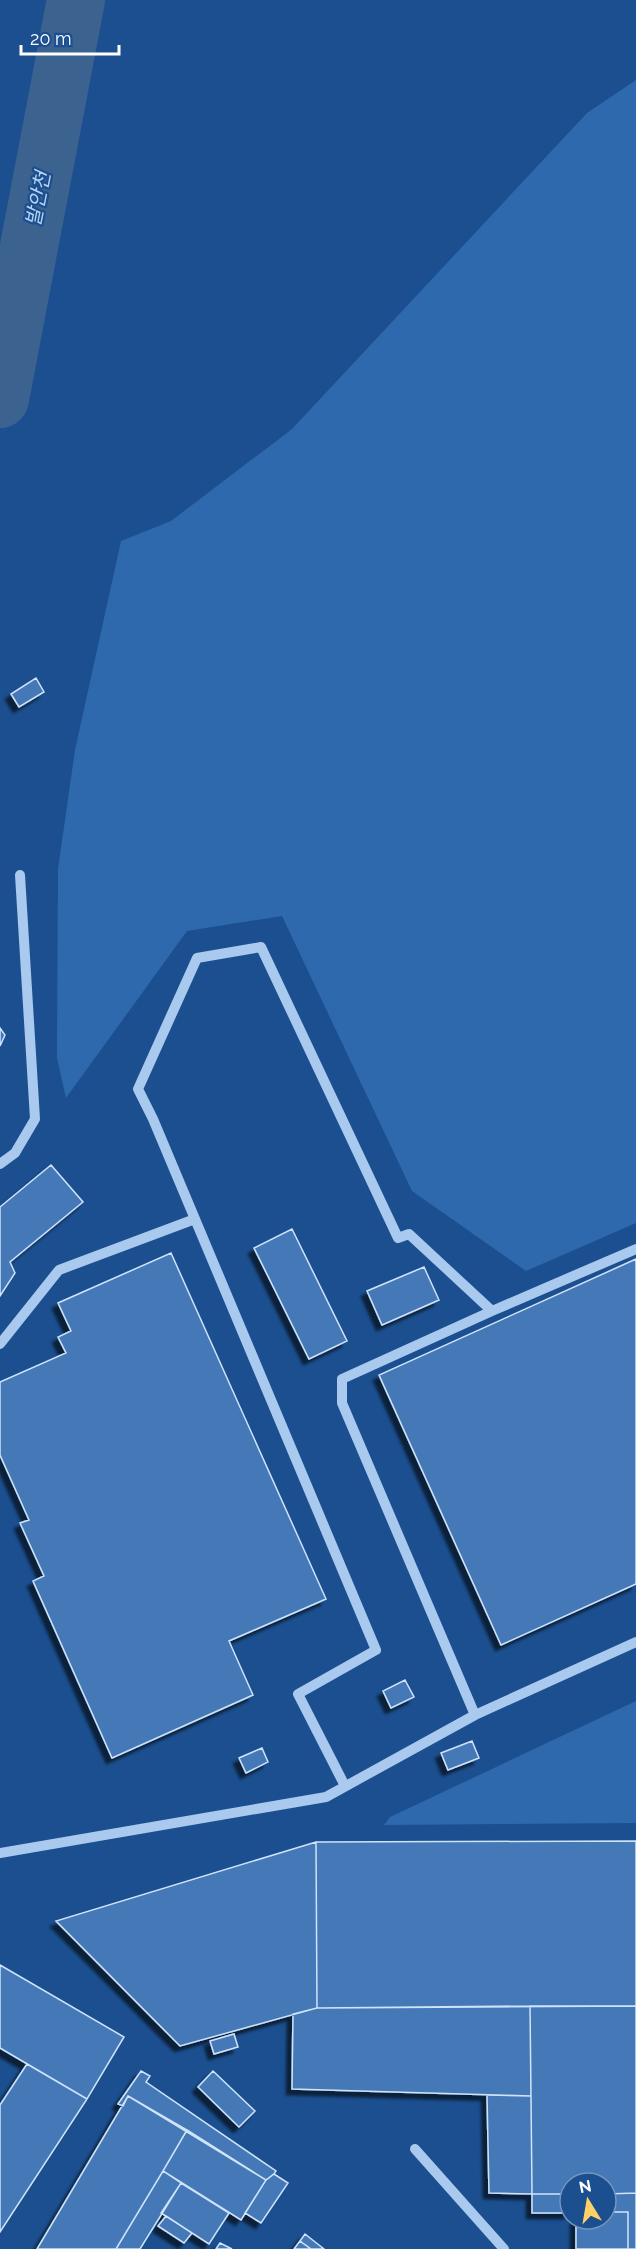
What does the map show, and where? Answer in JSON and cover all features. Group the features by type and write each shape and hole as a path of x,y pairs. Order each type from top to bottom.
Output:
{"lane":[{"path":"0,1164 15,1153 35,1119 20,875"},
{"path":"345,1786 298,1694 376,1650 153,1119 138,1089 197,958 261,947 398,1238 409,1234 492,1311"},
{"path":"0,1344 59,1270 195,1220"},
{"path":"474,1715 342,1403 342,1379 636,1249"},
{"path":"0,1853 326,1797 474,1715 636,1642"},
{"path":"415,2149 504,2249"}],"shaded area":[{"path":"636,80 636,1223 526,1271 412,1191 282,916 187,931 66,1098 57,1058 58,869 75,750 121,541 171,521 292,429 587,113"},
{"path":"636,1701 636,1823 384,1825 390,1817"}],"building":[{"path":"36,678 44,692 19,707 11,694"},
{"path":"0,1028 5,1035 0,1046"},
{"path":"51,1165 83,1202 10,1262 15,1273 0,1296 0,1207"},
{"path":"292,1229 347,1341 309,1359 254,1248"},
{"path":"171,1253 326,1599 229,1641 253,1695 112,1758 33,1581 44,1576 20,1523 29,1520 0,1455 0,1382 66,1353 58,1337 71,1331 58,1303"},
{"path":"636,1259 636,1584 501,1645 379,1375"},
{"path":"424,1267 439,1300 382,1325 367,1291"},
{"path":"405,1680 414,1697 391,1708 383,1691"},
{"path":"472,1741 479,1758 448,1770 441,1753"},
{"path":"262,1748 268,1762 246,1773 239,1758"},
{"path":"636,1841 636,2006 317,2008 316,1842"},
{"path":"316,1842 317,2008 180,2046 56,1921"},
{"path":"0,1965 124,2037 87,2099 0,2048"},
{"path":"530,2006 531,2096 292,2089 293,2014 317,2008"},
{"path":"530,2006 636,2006 636,2193 618,2194 618,2171 558,2171 558,2194 532,2194"},
{"path":"234,2034 238,2047 214,2054 210,2041"},
{"path":"27,2064 87,2099 0,2232 0,2105"},
{"path":"141,2071 150,2076 146,2082 276,2171 274,2174 266,2180 128,2096 123,2106 118,2104"},
{"path":"213,2071 255,2111 239,2127 198,2087"},
{"path":"487,2095 531,2096 532,2194 489,2193"},
{"path":"128,2096 187,2130 163,2171 116,2249 37,2249"},
{"path":"187,2130 266,2180 241,2220 163,2171"},
{"path":"163,2171 181,2183 140,2249 116,2249"},
{"path":"274,2174 288,2183 261,2223 245,2213 266,2180"},
{"path":"181,2183 229,2213 209,2244 161,2213"},
{"path":"636,2193 636,2249 628,2249 628,2212 618,2212 618,2194"},
{"path":"532,2194 558,2194 558,2213 532,2213"},
{"path":"618,2212 628,2212 628,2249 576,2249 576,2231 618,2231"},
{"path":"166,2216 192,2233 184,2243 158,2226"},
{"path":"305,2234 324,2249 311,2249 300,2241"},
{"path":"300,2241 311,2249 294,2249"},
{"path":"220,2243 232,2249 216,2249"}],"waterway":[{"name":"발안천","path":"0,399 76,0"}]}
